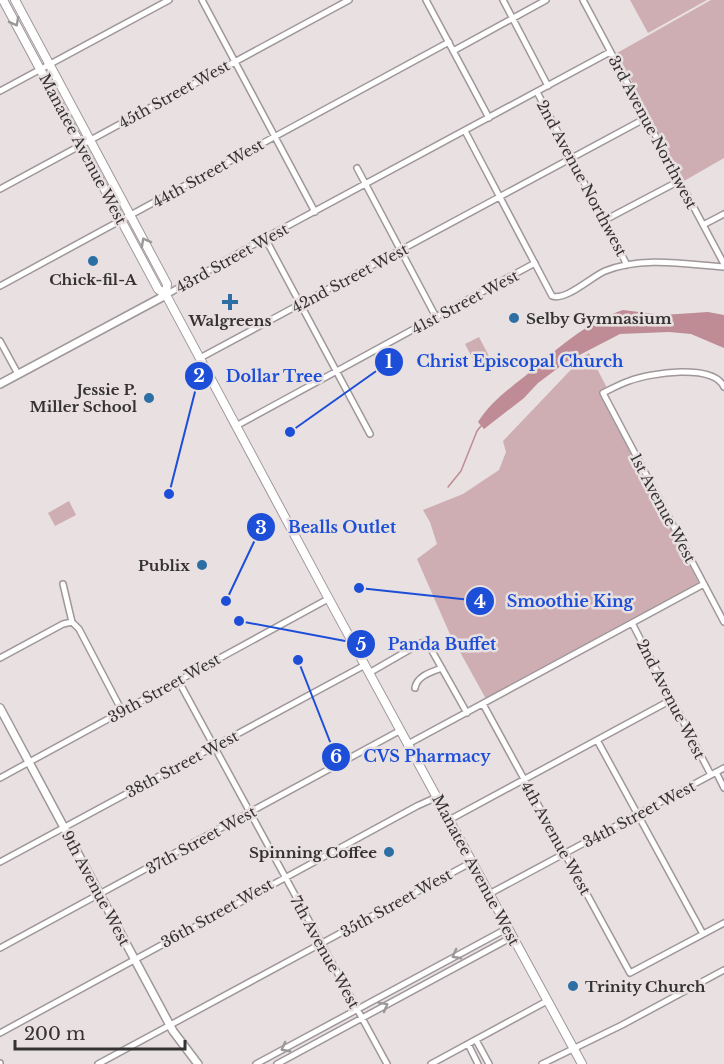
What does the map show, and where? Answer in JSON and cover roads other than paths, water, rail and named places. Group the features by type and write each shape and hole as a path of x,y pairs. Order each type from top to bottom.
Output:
{"main road":[{"name":"Manatee Avenue West","path":"3,0 158,289 166,295 582,1064"},
{"name":"Manatee Avenue West","path":"15,0 167,284 166,295"}],"street":[{"path":"0,91 169,0"},
{"path":"202,0 315,212"},
{"name":"45th Street West","path":"0,189 348,0"},
{"path":"426,0 489,118"},
{"name":"2nd Avenue Northwest","path":"503,0 548,86"},
{"path":"453,51 546,0"},
{"name":"3rd Avenue Northwest","path":"583,0 724,266"},
{"name":"44th Street West","path":"0,286 448,42"},
{"name":"43rd Street West","path":"0,384 610,52"},
{"name":"2nd Avenue Northwest","path":"537,92 627,264"},
{"name":"42nd Street West","path":"200,358 646,118"},
{"path":"465,131 550,292 555,297 566,295 603,272 627,264 668,263 724,266"},
{"path":"357,168 436,317"},
{"path":"605,220 679,181"},
{"path":"703,225 724,214"},
{"path":"265,238 370,434"},
{"name":"41st Street West","path":"236,426 535,263"},
{"path":"0,341 18,374"},
{"name":"1st Avenue West","path":"724,387 720,380 710,376 670,372 630,381 603,393 724,622"},
{"path":"63,584 72,622 79,629 122,711"},
{"path":"408,744 704,584"},
{"name":"39th Street West","path":"0,778 328,598"},
{"path":"0,658 63,624 72,622"},
{"name":"2nd Avenue West","path":"632,623 671,700 713,774 724,788"},
{"path":"369,673 425,642 429,643 467,713"},
{"name":"38th Street West","path":"0,862 365,665"},
{"path":"415,688 420,678 442,668"},
{"name":"7th Avenue West","path":"178,680 387,1064"},
{"path":"449,820 671,700"},
{"name":"4th Avenue West","path":"483,704 630,973 703,934"},
{"name":"9th Avenue West","path":"0,708 170,1025 198,1064"},
{"name":"37th Street West","path":"0,948 401,730"},
{"path":"597,740 703,934 724,923"},
{"name":"34th Street West","path":"489,894 724,768"},
{"name":"36th Street West","path":"0,1033 134,958 437,797"},
{"name":"35th Street West","path":"98,1064 472,862"},
{"path":"255,1064 507,928"},
{"path":"277,1064 512,937"},
{"path":"542,1064 622,1025 724,970"},
{"path":"431,1064 547,1001"},
{"path":"476,1040 489,1064"},
{"path":"468,1044 478,1064"}],"waterway":[{"path":"448,487 461,471 481,426"}],"place":[{"name":"Chick-fil-A","path":"93,261"},
{"name":"Walgreens","path":"230,302"},
{"name":"Selby Gymnasium","path":"514,318"},
{"name":"Jessie P. Miller School","path":"149,398"},
{"name":"Christ Episcopal Church","path":"290,432"},
{"name":"Dollar Tree","path":"169,494"},
{"name":"Publix","path":"202,565"},
{"name":"Smoothie King","path":"359,588"},
{"name":"Bealls Outlet","path":"226,601"},
{"name":"Panda Buffet","path":"239,621"},
{"name":"CVS Pharmacy","path":"298,660"},
{"name":"Spinning Coffee","path":"389,852"},
{"name":"Trinity Church","path":"573,986"}]}
